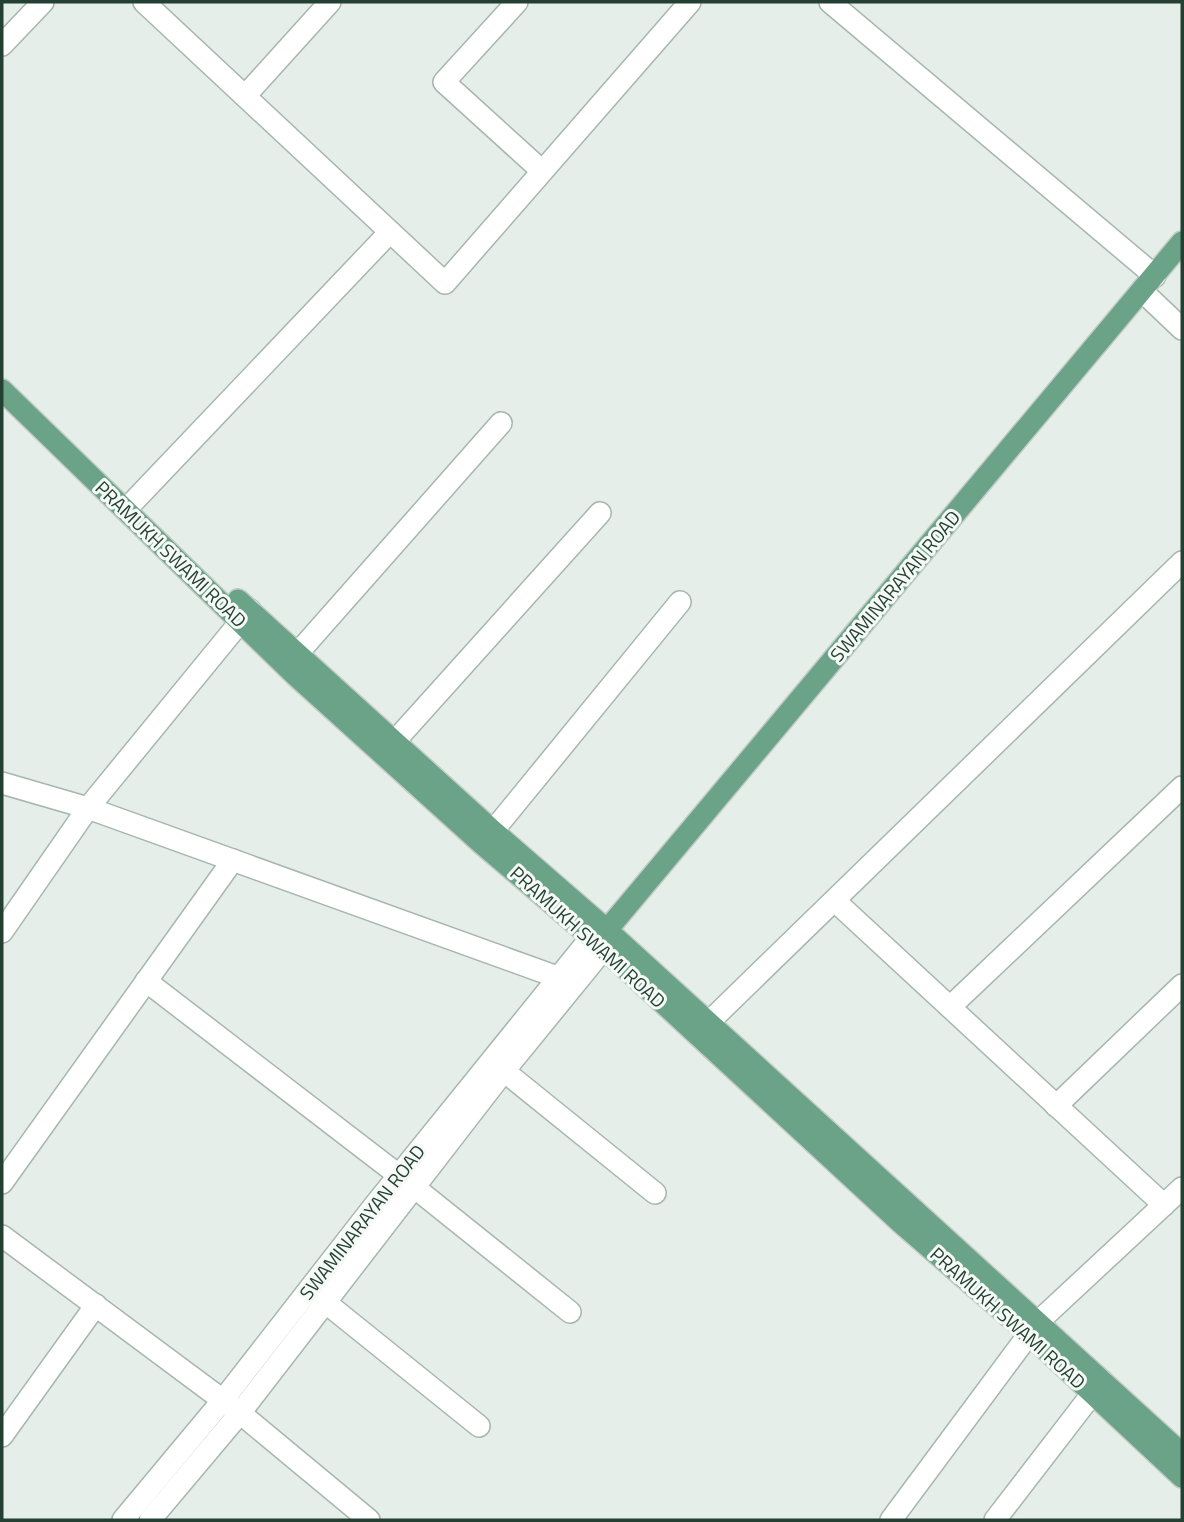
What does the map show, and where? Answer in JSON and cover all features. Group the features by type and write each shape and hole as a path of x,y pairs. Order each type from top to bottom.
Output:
{"main road":[{"name":"SWAMINARAYAN ROAD","path":"604,935 1182,242"},
{"name":"PRAMUKH SWAMI ROAD","path":"2,373 134,501 245,616 294,674 461,825 604,935 709,1022 1097,1387 1182,1477"},
{"name":"PRAMUKH SWAMI ROAD","path":"2,390 245,616 297,654 493,831 900,1222 1033,1328"},
{"name":"PRAMUKH SWAMI ROAD","path":"1097,1387 1182,1454"}],"street":[{"path":"2,44 43,2"},
{"path":"144,2 445,283 690,2"},
{"path":"245,96 330,2"},
{"path":"517,2 444,82 542,171"},
{"path":"830,2 1148,283 1182,329"},
{"path":"134,501 390,232"},
{"path":"297,654 501,423"},
{"path":"395,741 600,513"},
{"path":"709,1022 1182,562"},
{"path":"493,831 680,602"},
{"path":"2,932 88,808 245,616"},
{"path":"2,783 88,808 567,980"},
{"path":"950,1007 1180,793"},
{"path":"2,1183 233,860"},
{"path":"835,901 1164,1205"},
{"name":"SWAMINARAYAN ROAD","path":"150,1520 232,1406 406,1181 604,935"},
{"name":"SWAMINARAYAN ROAD","path":"123,1520 232,1406 325,1302 406,1181 504,1071 567,980"},
{"path":"146,981 406,1181 570,1312"},
{"path":"1056,1106 1182,985"},
{"path":"504,1071 654,1193"},
{"path":"891,1520 1033,1328 1182,1188"},
{"path":"2,1236 232,1406 369,1520"},
{"path":"325,1302 479,1426"},
{"path":"2,1436 96,1305"},
{"path":"995,1520 1097,1387"}]}
